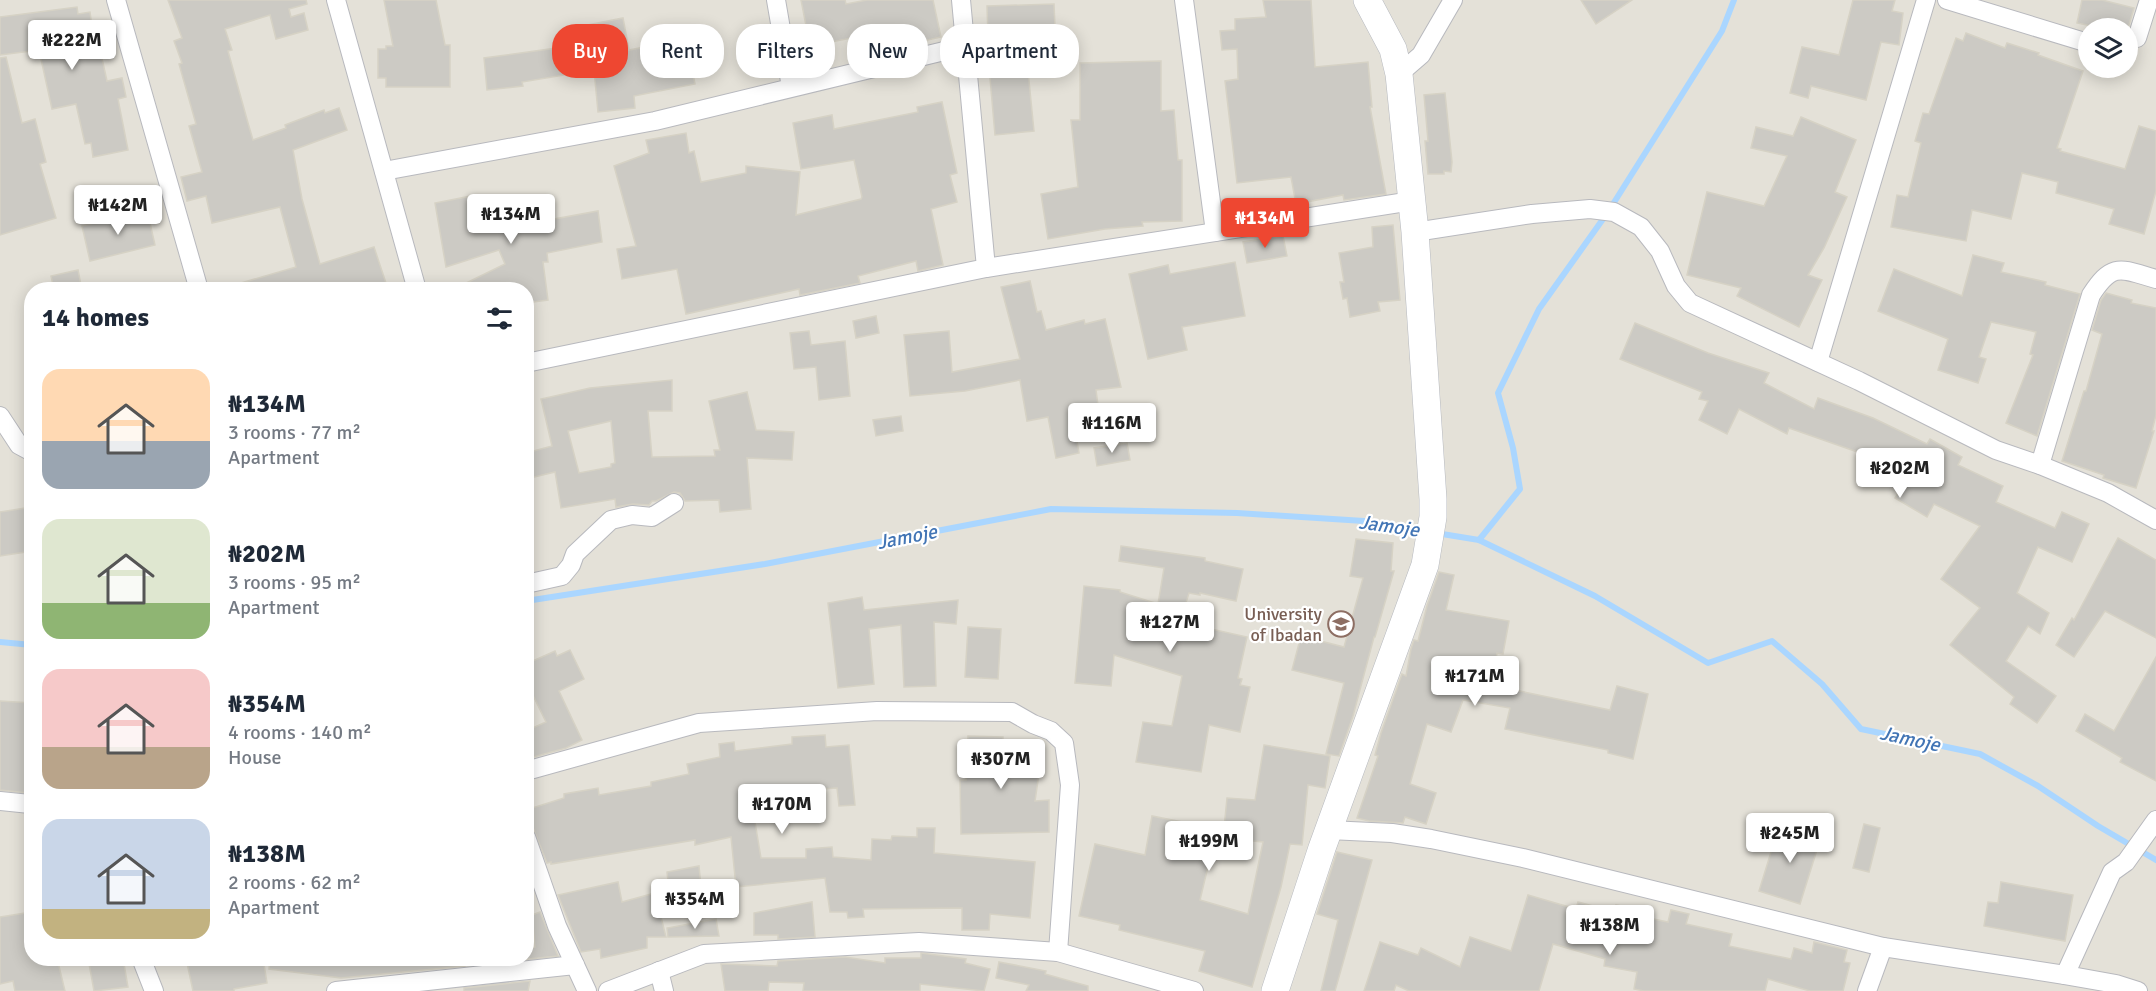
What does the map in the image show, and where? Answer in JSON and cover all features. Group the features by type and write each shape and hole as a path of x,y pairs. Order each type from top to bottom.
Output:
{"street":[{"path":"116,0 197,282"},
{"path":"336,0 415,282"},
{"path":"776,0 791,87"},
{"path":"961,0 963,24"},
{"path":"1184,0 1215,232"},
{"path":"1275,991 1329,830 1425,565 1433,508 1415,232 1399,74 1393,49 1368,0"},
{"path":"1399,74 1420,55 1453,0"},
{"path":"1818,362 1926,0"},
{"path":"1947,0 2078,40"},
{"path":"2138,26 2149,0"},
{"path":"2138,39 2156,35"},
{"path":"384,171 655,121 940,52"},
{"path":"968,78 986,268"},
{"path":"534,361 986,268 1412,201"},
{"path":"1415,232 1532,214 1590,209 1614,212 1641,227 1660,251 1676,286 1690,303 1818,362 1996,450 2108,493 2156,520"},
{"path":"2040,465 2091,296 2103,276 2116,270 2125,270 2156,279"},
{"path":"0,416 19,445 24,448"},
{"path":"534,582 562,576 572,565 575,554 611,520 632,515 652,517 674,503"},
{"path":"534,769 699,723 877,711 1012,712 1051,731 1064,742 1070,785 1058,952"},
{"path":"0,801 24,803"},
{"path":"2065,975 2112,872 2126,862 2156,820"},
{"path":"1329,830 1431,839 1523,858 1883,947 2065,975 2116,984 2138,991"},
{"path":"534,859 558,926 586,991"},
{"path":"608,991 704,954 919,942 1058,952 1194,991"},
{"path":"1867,991 1883,947"},
{"path":"336,991 575,965"},
{"path":"144,966 154,991"},
{"path":"659,971 664,991"}],"shaded area":[{"name":"University of Ibadan","path":"0,0 2156,0 2156,991 0,991"}],"building":[{"path":"168,0 306,0 307,4 289,9 291,17 304,13 308,30 276,39 270,15 225,29 232,50 228,51 248,123 253,140 324,110 325,113 339,108 347,130 293,150 302,199 320,264 374,247 386,282 244,282 296,267 280,207 212,223 206,196 187,201 181,177 202,172 189,126 196,124 179,64 182,63 174,41 182,38"},
{"path":"384,0 436,0 445,45 450,45 450,87 386,87 386,78 378,78 378,49 393,46"},
{"path":"801,0 845,0 846,4 867,0 933,0 940,37 928,40 928,24 847,24 847,39 835,41 835,24 806,24"},
{"path":"1263,0 1311,0 1315,67 1368,62 1372,107 1370,107 1386,194 1344,200 1343,195 1296,204 1291,177 1237,183 1225,81 1238,79 1237,49 1222,50 1220,31 1235,30 1235,19 1266,17"},
{"path":"1581,0 1632,0 1596,24"},
{"path":"1853,0 1895,0 1892,11 1903,13 1899,45 1881,42 1866,100 1811,86 1808,98 1790,93 1802,47 1839,55"},
{"path":"2082,0 2102,0 2134,8 2131,18 2078,18"},
{"path":"1054,4 1055,24 988,24 987,6"},
{"path":"77,7 78,14 90,12 96,55 101,54 107,81 122,78 126,97 118,99 128,150 93,157 91,143 85,144 76,104 52,109 39,50 0,55 0,17"},
{"path":"623,18 624,24 592,24"},
{"path":"1966,33 2005,48 2007,43 2078,69 2078,78 2081,78 2057,148 2061,149 2060,151 2125,169 2139,126 2156,131 2156,191 2144,234 2109,224 2114,209 2056,193 2058,182 2022,173 2011,219 1972,210 1966,241 1891,227 1897,195 1908,197 1921,143 1915,141 1923,113 1929,114 1956,38 1963,41"},
{"path":"628,45 629,50 640,48 640,78 694,78 695,84 634,96 635,108 598,112 595,78 628,78"},
{"path":"552,49 552,77 522,82 523,86 487,90 484,58"},
{"path":"6,57 22,123 35,119 46,162 40,164 56,218 0,235 0,58"},
{"path":"1161,61 1161,111 1174,110 1178,160 1182,160 1182,221 1142,222 1143,226 1105,229 1048,239 1041,194 1078,187 1071,120 1080,120 1080,63"},
{"path":"990,78 1029,78 1034,131 995,135"},
{"path":"1445,93 1451,172 1428,174 1424,95"},
{"path":"942,102 957,173 950,175 957,202 931,209 943,265 918,271 916,261 858,276 860,283 800,295 799,289 686,314 677,269 622,279 617,249 636,246 614,166 649,153 646,140 686,133 689,153 694,151 701,182 746,173 746,166 800,172 796,215 862,197 854,160 801,169 793,123 832,115 834,129 918,112 917,107"},
{"path":"1801,117 1856,140 1835,192 1847,197 1824,248 1808,275 1822,280 1799,327 1737,296 1741,288 1687,275 1707,192 1764,206 1787,156 1751,148 1756,127 1793,136"},
{"path":"471,196 476,223 542,214 543,221 598,211 602,242 547,253 548,262 543,262 548,300 534,302 534,282 468,282 505,264 499,250 446,267 435,203"},
{"path":"147,210 155,245 90,261 82,226"},
{"path":"1393,225 1400,300 1378,302 1380,311 1350,317 1347,298 1343,299 1340,282 1344,282 1339,253 1373,247 1372,227"},
{"path":"1283,236 1287,256 1247,263 1243,242"},
{"path":"1973,255 2004,263 2001,272 2046,282 2045,285 2080,294 2037,436 2006,423 2033,355 2030,354 2036,332 1991,322 1979,357 1986,359 1978,383 1938,370 1948,339 1878,311 1894,269 1962,296"},
{"path":"1235,262 1245,316 1182,327 1187,350 1148,359 1129,274 1168,265 1170,274"},
{"path":"78,270 80,282 52,282 51,276"},
{"path":"1030,281 1037,312 1041,311 1046,330 1084,320 1085,324 1105,319 1121,387 1096,390 1099,413 1073,418 1079,453 1056,458 1048,417 1027,421 1020,380 965,391 910,396 904,335 949,331 952,372 1020,359 1001,287"},
{"path":"2106,293 2132,300 2131,303 2156,308 2156,415 2152,431 2154,431 2136,488 2103,478 2104,475 2062,461 2084,391 2086,391 2102,334 2092,330 2101,300"},
{"path":"876,316 879,333 856,338 853,321"},
{"path":"1635,323 1708,353 1769,373 1764,383 1814,409 1818,398 1873,418 1927,444 1930,439 1962,457 1958,465 2003,486 1996,502 2055,528 2062,512 2089,524 2072,562 2038,547 2017,593 2049,613 2040,634 2028,626 2006,661 2056,696 2037,723 2010,704 2014,697 1950,645 1980,608 1941,579 1980,526 1934,504 1927,517 1895,498 1906,481 1864,460 1866,455 1789,428 1787,434 1739,409 1727,434 1699,420 1708,401 1699,399 1702,392 1620,359"},
{"path":"809,331 811,345 845,341 850,396 819,400 816,367 794,369 790,333"},
{"path":"672,380 672,411 648,411 652,457 715,456 714,450 720,450 709,401 747,392 756,430 794,432 792,460 747,458 751,509 720,512 719,500 685,501 680,493 674,492 652,501 649,505 633,504 616,507 615,499 561,508 555,472 534,477 534,451 552,446 541,399 590,388","holes":["611,421 615,463 611,464 611,467 579,473 568,431"]},
{"path":"901,416 903,431 876,436 873,420"},
{"path":"1127,443 1130,460 1097,466 1094,448"},
{"path":"24,508 24,552 0,556 0,512"},
{"path":"2118,538 2156,560 2156,638 2105,611 2074,657 2056,645 2072,618 2074,620"},
{"path":"1356,539 1393,543 1391,571 1394,571 1353,716 1339,756 1326,754 1344,683 1292,670 1301,636 1344,647 1363,578 1350,576"},
{"path":"1121,546 1205,558 1205,561 1243,569 1236,601 1200,593 1200,595 1189,593 1180,622 1247,637 1238,678 1242,679 1240,685 1250,687 1240,732 1209,725 1201,772 1136,762 1143,722 1172,726 1182,676 1114,655 1111,686 1075,683 1084,586 1120,590 1120,592 1158,604 1164,568 1119,561"},
{"path":"1439,572 1454,575 1446,610 1509,621 1503,654 1497,653 1491,685 1610,710 1617,686 1648,694 1633,759 1608,753 1608,750 1505,729 1510,708 1463,700 1451,732 1427,724 1410,784 1436,793 1426,824 1405,817 1403,823 1357,818 1378,756 1375,755 1381,733 1402,674 1406,676 1411,649 1414,640 1418,641"},
{"path":"862,597 864,610 958,600 956,624 934,622 936,686 904,687 901,625 869,629 874,684 838,688 828,603"},
{"path":"968,627 1001,629 998,679 965,677"},
{"path":"570,650 584,679 559,691 582,740 566,748 534,757 534,727 546,722 534,697 534,660 555,651 557,656"},
{"path":"2156,657 2156,781 2120,762 2122,758 2076,731 2085,714 2114,731"},
{"path":"0,701 24,702 24,793 0,790"},
{"path":"825,735 826,747 849,745 855,805 839,806 837,788 773,792 775,813 754,816 761,858 806,858 806,849 832,847 833,857 871,860 872,839 891,840 892,836 917,837 917,828 935,828 934,853 1035,862 1030,918 990,914 989,930 962,930 962,908 863,909 864,917 848,918 847,912 830,912 825,878 736,887 731,837 695,845 695,840 547,863 534,830 534,807 564,798 564,794 598,788 599,795 651,786 651,782 689,774 687,764 720,757 719,744 734,742 735,751 792,744 792,737"},
{"path":"968,736 1003,737 1003,749 1042,754 1035,801 1049,800 1049,832 961,834 960,780 966,780"},
{"path":"1264,745 1330,756 1325,788 1308,785 1302,845 1290,844 1281,887 1252,987 1199,971 1205,951 1119,930 1120,925 1079,916 1095,844 1145,855 1152,816 1183,822 1180,834 1187,835 1184,849 1211,854 1200,900 1248,914 1263,842 1223,838 1227,798 1255,800"},
{"path":"1780,823 1821,837 1800,904 1759,891"},
{"path":"1864,824 1880,828 1869,872 1853,868"},
{"path":"1337,852 1372,860 1335,991 1321,991 1338,920 1317,914"},
{"path":"699,866 701,887 669,891 667,872"},
{"path":"618,882 622,902 655,893 666,937 647,937 647,948 601,958 600,949 581,952 558,895"},
{"path":"2001,882 2073,895 2065,941 1984,926 1988,902 1998,903"},
{"path":"1528,895 1576,909 1578,902 1615,912 1616,905 1640,910 1639,916 1668,922 1671,910 1689,914 1686,924 1732,934 1729,946 1791,959 1794,948 1812,953 1814,942 1847,950 1844,962 1850,963 1843,991 1810,991 1768,979 1765,991 1644,991 1634,989 1637,972 1604,966 1605,959 1553,944 1539,991 1409,991 1396,985 1394,991 1364,991 1380,942 1418,955 1421,948 1460,967 1470,937 1511,951"},
{"path":"812,902 815,937 778,939 778,935 754,935 754,913"},
{"path":"540,912 558,956 534,958 534,914"},
{"path":"24,913 24,966 59,966 65,991 15,991 13,981 0,984 0,917"},
{"path":"716,919 719,936 668,937 667,928"},
{"path":"921,953 966,959 965,963 990,969 984,991 920,984 920,991 803,991 804,983 769,982 768,991 725,991 721,964 777,966 778,961 845,957 885,963 885,958 921,958"},
{"path":"999,962 1046,971 1045,974 1088,986 1088,991 1026,991 1029,985 996,978"},
{"path":"89,966 124,966 128,987 94,991"},
{"path":"188,966 264,966 267,983 234,989 234,991 193,991"},
{"path":"269,966 465,966 341,978 269,969"},
{"path":"530,981 528,991 464,991 464,988"}],"waterway":[{"path":"1479,540 1520,489 1513,448 1498,393 1539,309 1608,212 1722,31 1734,0"},
{"name":"Jamoje","path":"534,600 765,564 1051,509 1237,513 1364,521 1423,531"},
{"name":"Jamoje","path":"1436,533 1479,540 1595,596 1708,663 1772,641 1822,684 1861,729 1980,754 2038,786 2098,826 2156,860"},
{"name":"Jamoje","path":"0,642 24,644"}],"place":[{"name":"University of Ibadan","path":"1341,624"}]}
